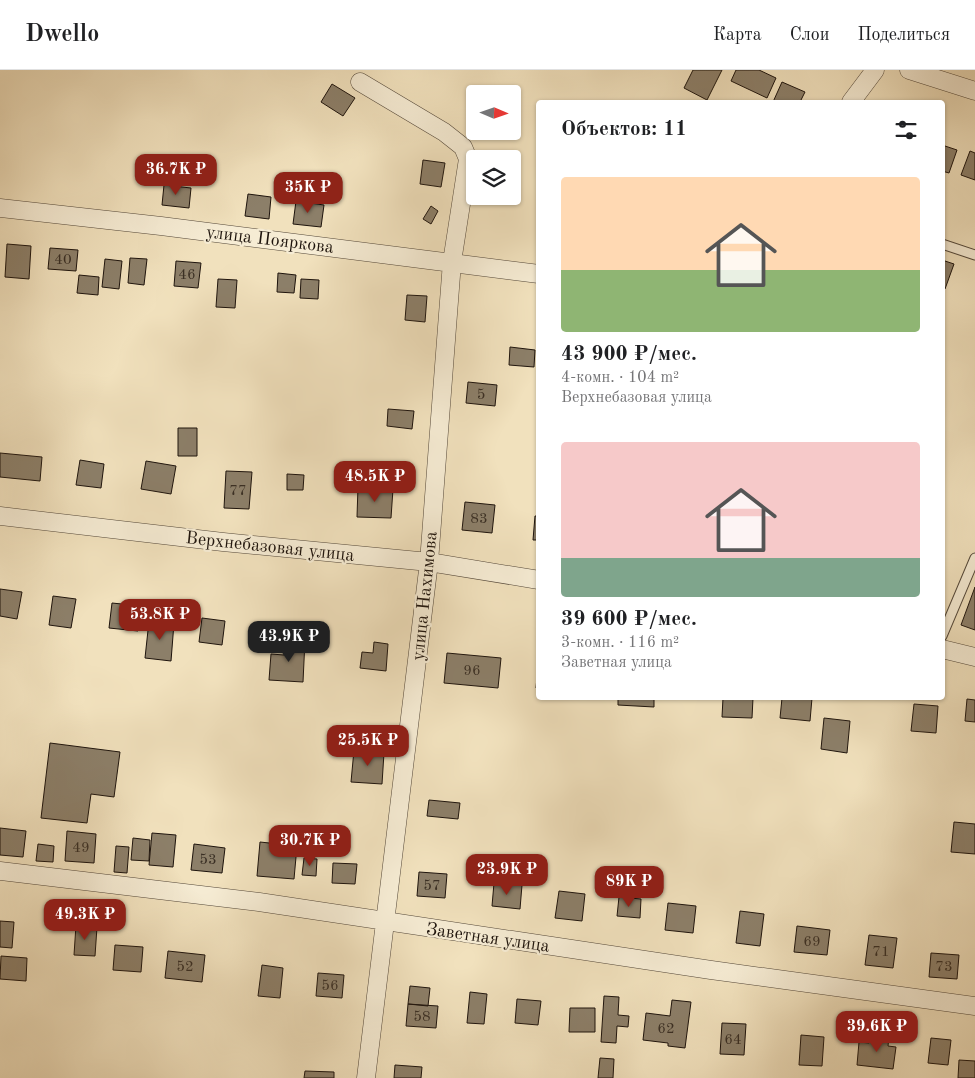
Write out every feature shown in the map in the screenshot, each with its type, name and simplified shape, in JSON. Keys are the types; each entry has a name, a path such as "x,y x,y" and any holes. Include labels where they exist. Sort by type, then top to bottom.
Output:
{"street":[{"path":"852,100 875,70"},
{"path":"917,71 975,91"},
{"name":"улица Нахимова","path":"360,82 444,132 463,147 468,159 452,262 429,562 366,1078"},
{"name":"улица Пояркова","path":"0,208 536,274"},
{"name":"Верхнебазовая улица","path":"0,516 223,542 429,562 536,580"},
{"path":"945,650 975,657"},
{"name":"Заветная улица","path":"0,871 259,902 386,922 975,1006"}],"lane":[{"path":"945,245 975,255"},
{"path":"945,629 975,558"}],"building":[{"path":"693,70 722,70 707,100 684,88"},
{"path":"736,70 759,70 776,78 767,98 731,81"},
{"path":"782,82 805,92 801,100 774,100"},
{"path":"332,84 355,98 343,116 321,102"},
{"path":"945,146 957,150 949,173 945,172"},
{"path":"970,151 975,153 975,180 961,175"},
{"path":"423,160 445,163 441,187 420,184"},
{"path":"164,185 191,188 189,208 162,205"},
{"path":"248,194 271,197 269,219 245,216"},
{"path":"296,201 324,205 321,227 293,224"},
{"path":"431,206 438,211 431,224 423,219"},
{"path":"7,244 31,246 29,279 5,277"},
{"path":"50,248 78,250 76,271 48,269"},
{"path":"130,258 147,259 144,285 128,283"},
{"path":"105,259 122,261 119,289 102,287"},
{"path":"176,261 201,263 198,288 174,286"},
{"path":"945,261 954,264 945,289"},
{"path":"278,273 296,275 294,293 277,292"},
{"path":"79,275 99,277 98,295 77,293"},
{"path":"218,279 237,280 235,308 216,307"},
{"path":"301,279 319,280 318,299 300,298"},
{"path":"407,295 427,296 425,322 405,320"},
{"path":"510,347 535,350 534,367 509,365"},
{"path":"468,382 497,385 495,406 466,403"},
{"path":"388,409 414,411 412,429 387,426"},
{"path":"178,428 197,428 197,456 178,456"},
{"path":"0,453 42,457 40,481 0,477"},
{"path":"80,460 104,464 101,488 76,485"},
{"path":"146,461 176,466 171,494 141,489"},
{"path":"226,471 252,472 249,509 224,508"},
{"path":"287,474 304,475 303,490 287,490"},
{"path":"358,487 393,489 391,518 357,517"},
{"path":"465,502 495,505 492,533 462,530"},
{"path":"535,516 536,516 536,540 533,540"},
{"path":"975,587 975,630 961,625"},
{"path":"0,589 22,592 17,619 0,616"},
{"path":"53,596 76,599 71,628 49,625"},
{"path":"112,603 141,606 138,631 109,628"},
{"path":"202,618 225,621 222,645 199,642"},
{"path":"149,621 174,623 171,661 145,658"},
{"path":"285,639 305,640 303,682 269,680 271,654 284,655"},
{"path":"374,642 388,644 386,671 360,668 362,652 373,653"},
{"path":"447,653 501,658 498,688 444,683"},
{"path":"967,699 975,700 975,722 965,721"},
{"path":"618,700 654,700 654,707 618,705"},
{"path":"723,700 753,700 752,718 722,717"},
{"path":"782,700 812,700 810,721 780,718"},
{"path":"914,704 938,706 936,733 911,731"},
{"path":"824,718 850,721 847,753 821,749"},
{"path":"50,743 120,752 114,797 91,794 87,823 41,818"},
{"path":"354,750 384,753 382,784 351,782"},
{"path":"429,800 460,803 458,819 427,816"},
{"path":"954,822 975,824 975,854 951,852"},
{"path":"0,828 26,831 23,857 0,855"},
{"path":"67,831 96,834 94,863 65,861"},
{"path":"152,833 176,835 173,867 149,865"},
{"path":"133,838 150,840 149,861 131,860"},
{"path":"260,842 297,846 294,879 257,876"},
{"path":"38,844 54,846 53,862 36,861"},
{"path":"194,844 225,848 222,873 191,870"},
{"path":"116,846 129,847 127,873 114,872"},
{"path":"304,858 317,859 316,876 302,875"},
{"path":"333,863 357,864 355,884 332,883"},
{"path":"419,872 447,874 445,898 417,896"},
{"path":"494,883 522,885 520,909 492,906"},
{"path":"559,891 585,894 582,921 555,918"},
{"path":"619,897 641,899 640,918 617,916"},
{"path":"668,903 696,906 693,933 665,930"},
{"path":"740,911 764,914 760,946 736,943"},
{"path":"0,921 14,922 12,948 0,947"},
{"path":"76,925 97,927 95,956 74,955"},
{"path":"797,926 830,930 827,955 794,952"},
{"path":"869,935 897,938 893,968 865,965"},
{"path":"115,945 143,947 141,972 113,970"},
{"path":"168,951 205,955 202,982 165,978"},
{"path":"931,953 959,955 957,979 929,977"},
{"path":"1,956 27,958 26,981 0,979"},
{"path":"262,965 283,968 280,998 258,996"},
{"path":"318,973 344,975 342,998 316,996"},
{"path":"410,986 430,988 428,1006 408,1004"},
{"path":"470,992 487,994 484,1024 467,1023"},
{"path":"604,996 619,997 618,1015 629,1016 628,1027 617,1026 616,1043 601,1042"},
{"path":"517,999 541,1001 538,1025 515,1023"},
{"path":"672,1000 691,1002 685,1048 668,1046 668,1043 643,1040 646,1013 670,1016"},
{"path":"408,1004 438,1006 436,1028 406,1026"},
{"path":"570,1008 595,1008 595,1032 569,1032"},
{"path":"722,1023 746,1024 744,1055 720,1054"},
{"path":"870,1034 889,1036 888,1046 896,1047 893,1069 857,1065 859,1042 869,1043"},
{"path":"801,1035 824,1037 822,1066 799,1065"},
{"path":"931,1038 951,1040 948,1065 928,1063"},
{"path":"600,1058 614,1059 613,1078 598,1078"},
{"path":"959,1060 975,1061 975,1078 958,1078"},
{"path":"395,1065 422,1067 421,1078 394,1078"},
{"path":"305,1071 334,1072 334,1078 304,1078"}]}
